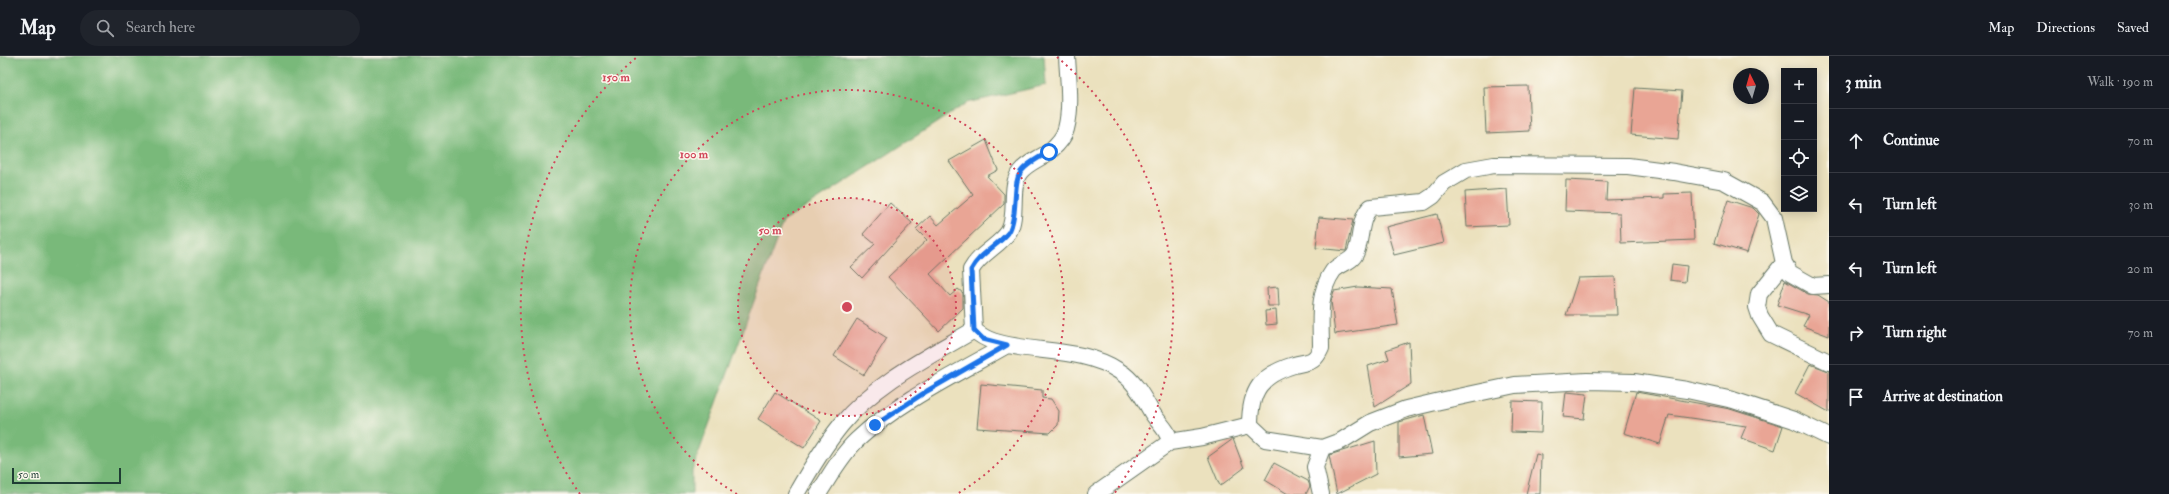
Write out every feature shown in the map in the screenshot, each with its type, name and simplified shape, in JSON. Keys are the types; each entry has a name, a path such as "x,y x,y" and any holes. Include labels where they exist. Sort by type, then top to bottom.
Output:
{"street":[{"path":"1067,56 1069,101 1066,129 1061,140 1049,152 1033,160 1019,173 1015,184 1013,222 1008,233 984,253 971,270 974,330 983,339 1007,345 1096,359 1120,371 1140,392 1157,423 1169,434 1170,442"},
{"path":"1829,285 1813,286 1795,278 1784,264 1779,234 1774,218 1766,207 1757,199 1724,181 1628,166 1494,165 1466,170 1444,183 1433,196 1424,202 1371,207 1364,212 1356,253 1346,264 1334,269 1323,288 1320,348 1317,357 1310,362 1291,366 1267,376 1250,405 1250,425 1265,439 1322,448 1341,441 1370,423 1406,409 1515,385 1574,381 1634,382 1716,396 1754,405 1794,420 1829,437"},
{"path":"1784,264 1759,294 1757,307 1760,316 1771,334 1829,362"},
{"path":"796,494 841,425 858,408 902,374 974,330"},
{"path":"818,494 845,454 875,425 927,391 1007,345"},
{"path":"1096,494 1170,442 1202,437 1250,425"},
{"path":"1321,494 1315,467 1322,448"}],"green space":[{"path":"0,56 1044,56 1046,85 967,103 783,222 692,471 692,494 0,494"}],"building":[{"path":"1528,86 1530,131 1486,133 1484,87"},
{"path":"1635,88 1682,91 1678,139 1631,135"},
{"path":"986,140 998,170 987,176 1004,194 1004,204 930,274 950,296 958,289 963,293 963,308 939,331 888,277 927,240 916,229 930,216 938,225 973,195 949,161"},
{"path":"1566,180 1607,182 1606,200 1664,198 1664,194 1692,193 1694,240 1621,243 1620,213 1565,211"},
{"path":"1507,189 1509,225 1467,227 1465,192"},
{"path":"1728,200 1753,208 1759,214 1747,253 1714,243"},
{"path":"890,203 912,223 862,278 851,267 875,244 863,234"},
{"path":"1437,214 1444,243 1394,255 1386,227"},
{"path":"1319,217 1353,220 1346,251 1316,248"},
{"path":"1672,264 1687,266 1685,282 1670,280"},
{"path":"1615,277 1617,315 1566,315 1578,278"},
{"path":"1785,281 1808,294 1818,295 1829,302 1829,336 1803,326 1809,315 1777,305"},
{"path":"1278,287 1279,306 1268,306 1267,288"},
{"path":"1358,287 1392,289 1398,325 1335,334 1331,301 1334,291"},
{"path":"1276,310 1277,324 1266,325 1265,311"},
{"path":"857,319 887,338 864,375 834,356"},
{"path":"1409,342 1411,384 1375,407 1368,366 1389,359 1386,350"},
{"path":"1810,364 1829,371 1829,412 1795,393"},
{"path":"981,384 1042,390 1042,398 1051,399 1059,411 1058,425 1050,433 977,428"},
{"path":"775,392 821,421 804,448 758,419"},
{"path":"1566,392 1587,394 1584,419 1563,417"},
{"path":"1636,392 1730,409 1783,426 1775,450 1741,438 1746,426 1669,415 1660,444 1624,433"},
{"path":"1512,401 1542,402 1541,433 1511,432"},
{"path":"1424,415 1432,454 1399,457 1399,422"},
{"path":"1233,439 1244,468 1220,486 1208,457"},
{"path":"1375,441 1376,474 1337,494 1329,455"},
{"path":"1536,454 1541,455 1540,494 1526,494"},
{"path":"1274,463 1308,481 1310,486 1306,494 1288,494 1265,480"}],"route":[{"path":"875,425 927,391 1007,345 983,339 974,330 970,281 971,270 974,263 984,253 1008,233 1013,222 1015,184 1019,173 1033,160 1049,152"}]}
